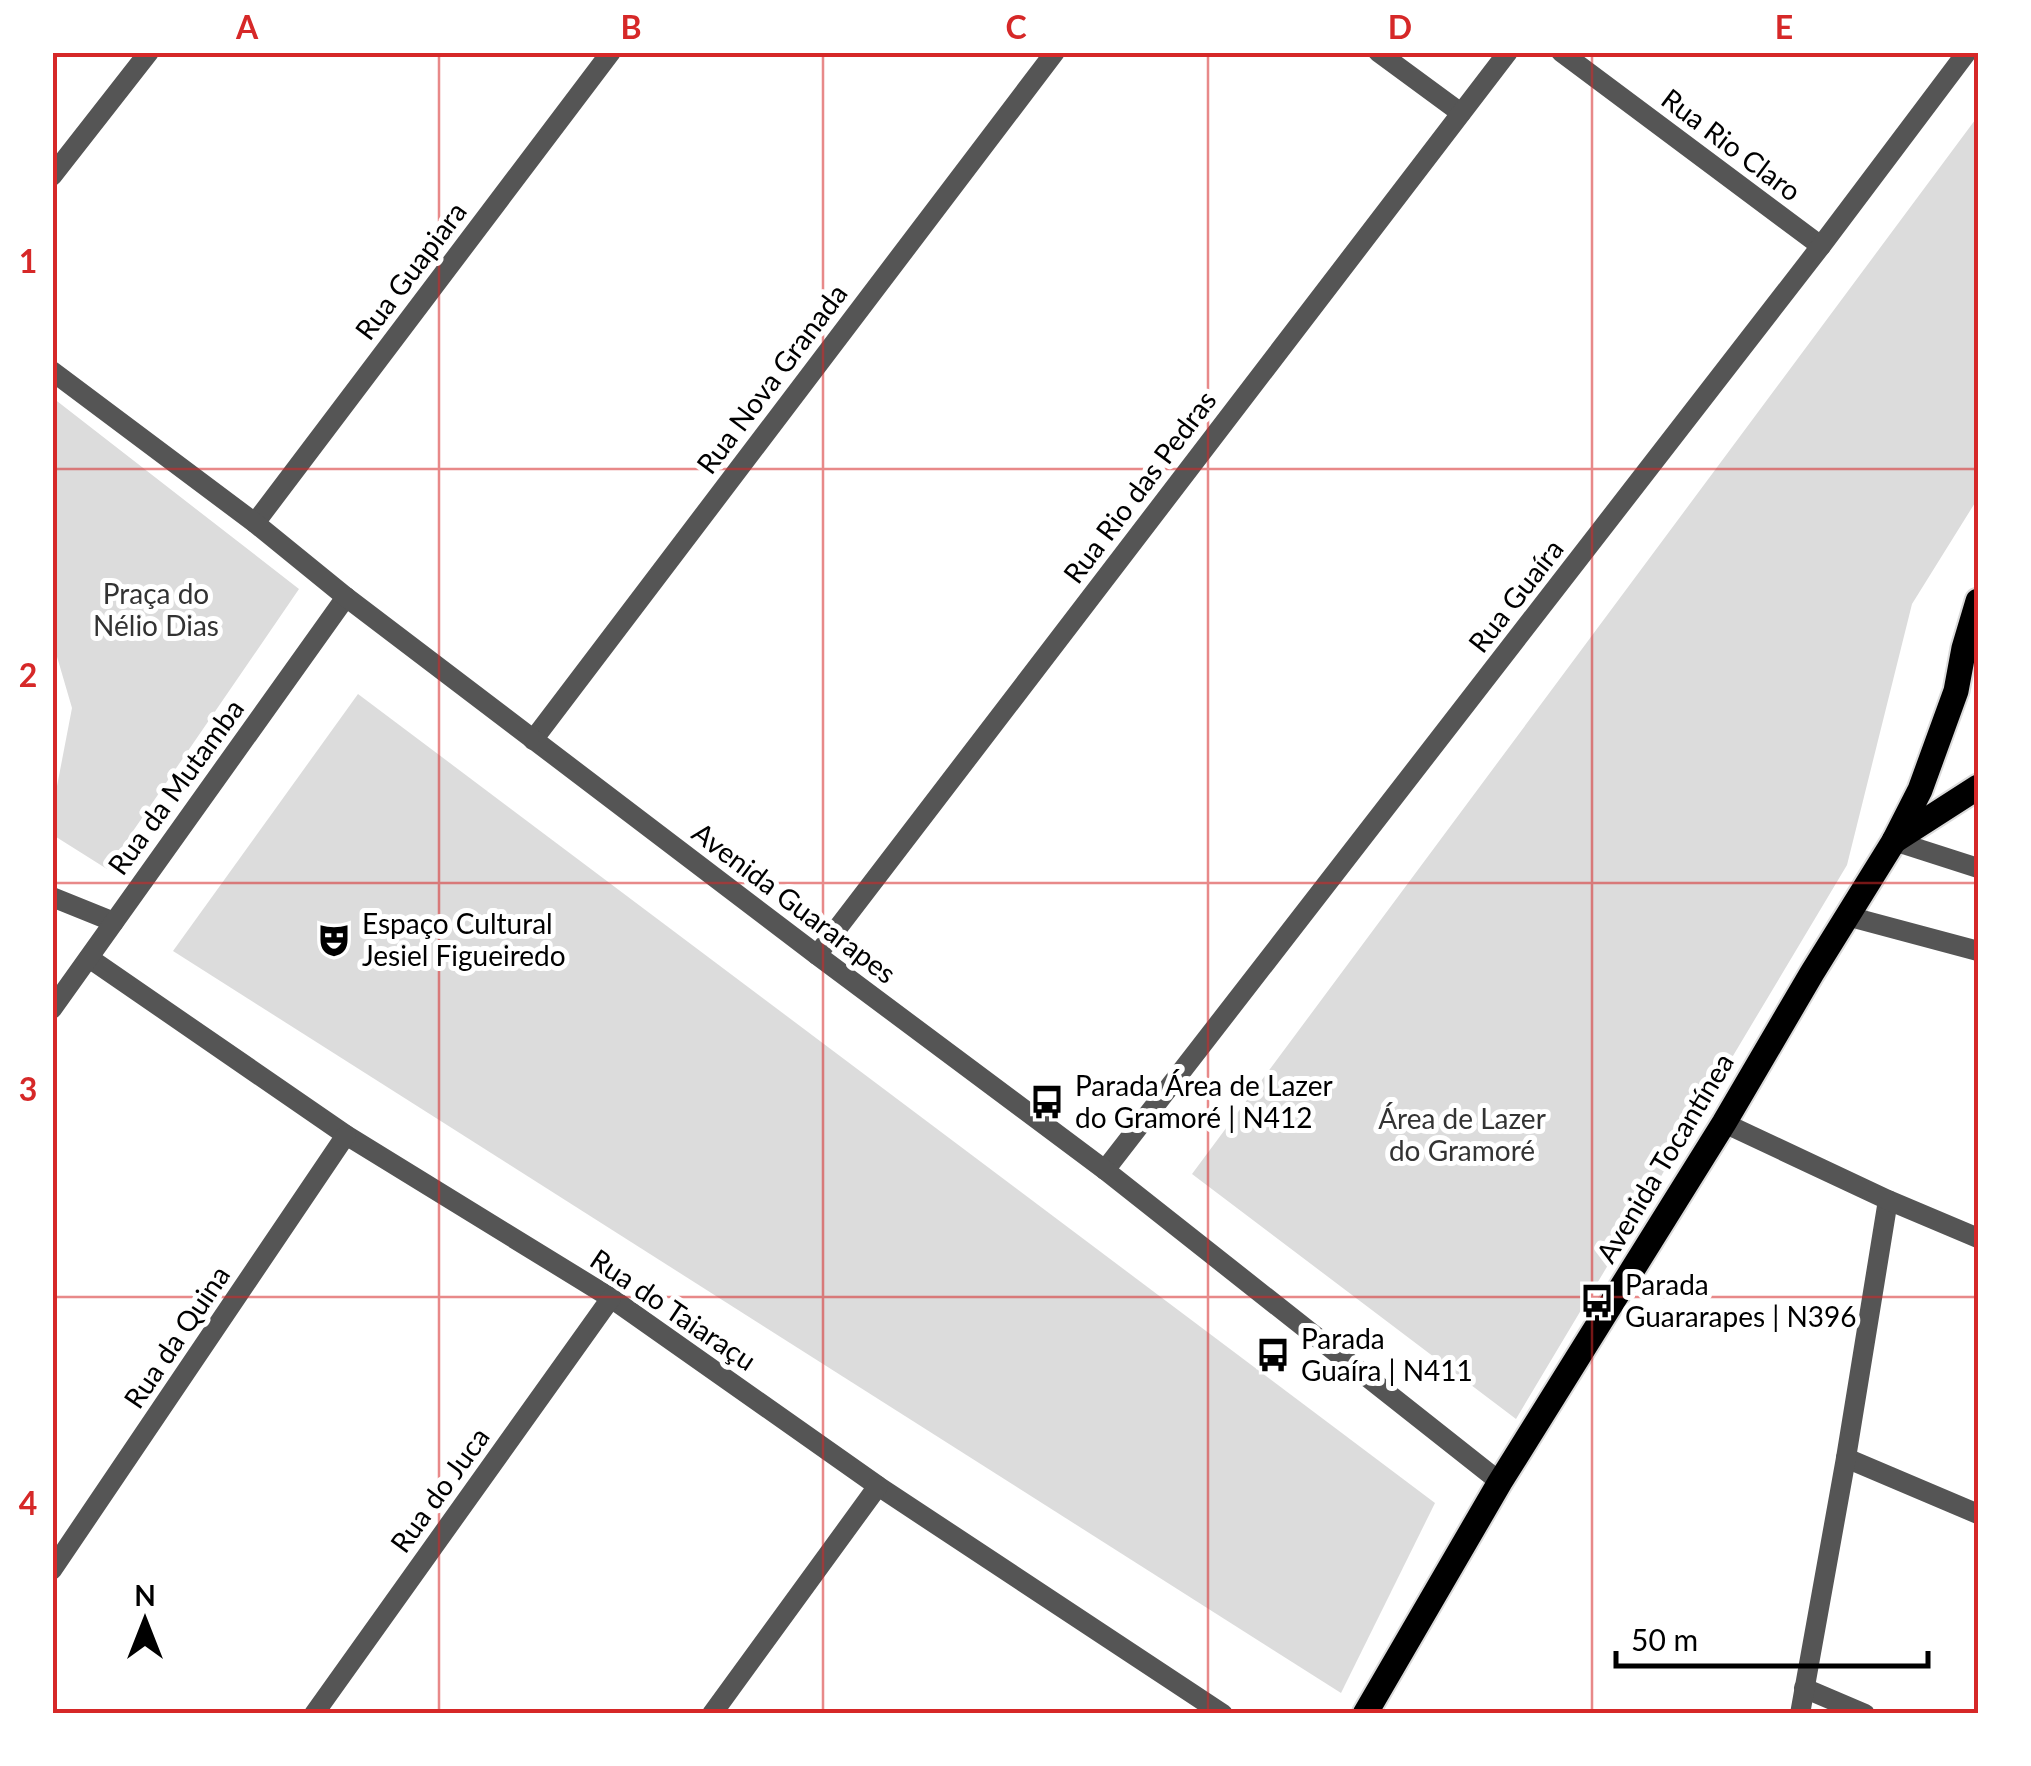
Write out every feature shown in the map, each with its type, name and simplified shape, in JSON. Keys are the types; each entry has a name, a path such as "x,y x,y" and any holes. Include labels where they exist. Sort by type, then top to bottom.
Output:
{"main road":[{"name":"Avenida Tocantínea","path":"1365,1714 1500,1482 1894,841 1920,790 1956,691 1978,601"},
{"name":"Avenida Tocantínea","path":"1894,841 1978,787"}],"street":[{"path":"52,176 150,52"},
{"name":"Rua Guapiara","path":"255,523 611,52"},
{"name":"Rua Nova Granada","path":"533,740 1055,52"},
{"path":"1378,52 1461,113"},
{"name":"Rua Rio das Pedras","path":"816,956 1508,52"},
{"name":"Rua Rio Claro","path":"1560,52 1821,246"},
{"name":"Rua Guaíra","path":"1106,1170 1967,52"},
{"name":"Avenida Guararapes","path":"52,370 816,956 1106,1170 1500,1482"},
{"name":"Rua da Mutamba","path":"52,1009 346,597"},
{"path":"1894,841 1978,868"},
{"path":"52,898 114,922"},
{"path":"1847,916 1978,952"},
{"name":"Rua do Taiaraçu","path":"88,958 346,1135 611,1298 878,1486 1223,1714"},
{"path":"1724,1122 1978,1238"},
{"name":"Rua da Quina","path":"52,1570 346,1135"},
{"path":"1800,1714 1888,1200"},
{"name":"Rua do Juca","path":"314,1714 611,1298"},
{"path":"1846,1458 1978,1514"},
{"path":"742,1714 718,1706 878,1486"},
{"path":"1804,1688 1864,1714"}],"green space":[{"name":"Área de Lazer do Gramoré","path":"1978,116 1978,498 1912,604 1847,865 1516,1419 1192,1174"},
{"name":"Praça do Nélio Dias","path":"53,398 299,589 107,869 53,835 53,807 72,708 53,643"},
{"path":"358,694 1435,1503 1341,1693 173,951"}],"place":[{"name":"Espaço Cultural Jesiel Figueiredo","path":"334,940"},
{"name":"Parada Área de Lazer do Gramoré | N412","path":"1047,1102"},
{"name":"Parada Guararapes | N396","path":"1597,1301"},
{"name":"Parada Guaíra | N411","path":"1273,1355"}]}
